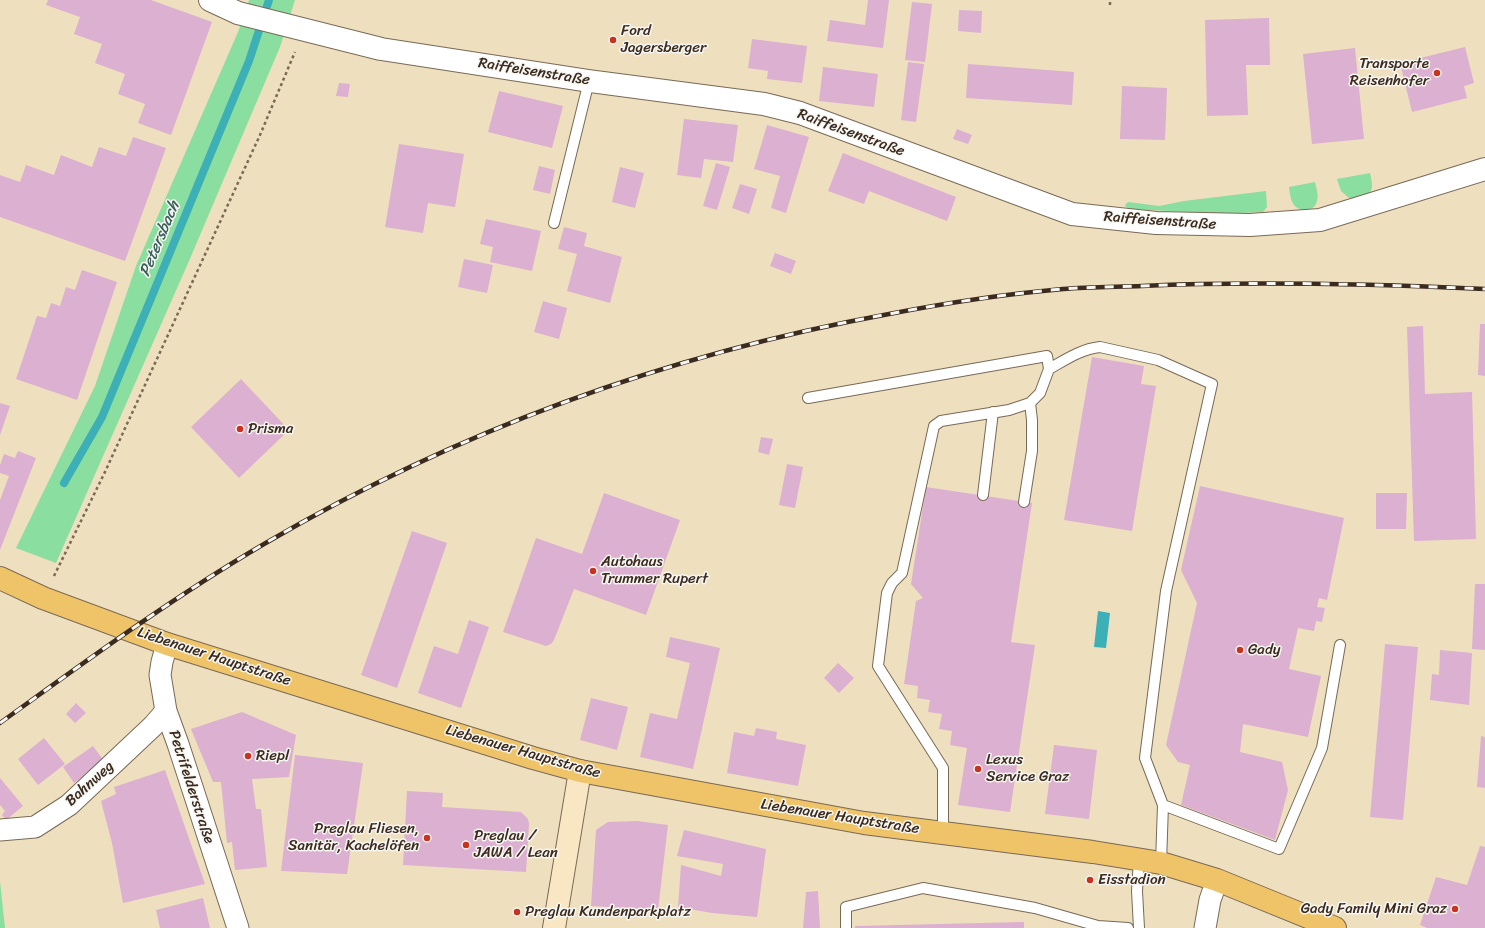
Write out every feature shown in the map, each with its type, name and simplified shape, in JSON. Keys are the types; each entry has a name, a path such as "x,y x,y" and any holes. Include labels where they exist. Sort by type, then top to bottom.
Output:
{"main road":[{"name":"Liebenauer Hauptstraße","path":"0,578 43,598 167,644 580,771 864,823 1093,852 1161,863 1216,880 1335,928"},
{"path":"554,928 580,771"}],"street":[{"name":"Raiffeisenstraße","path":"210,0 238,13 381,49 589,81 764,104 800,113 1072,214 1156,223 1250,225 1320,220 1485,169"},
{"name":"Petrifelderstraße","path":"167,644 160,675 166,711 238,928"},
{"name":"Bahnweg","path":"0,830 35,827 69,804 153,726 166,711"},
{"path":"1205,928 1210,900 1216,880"}],"lane":[{"path":"554,223 589,81"},
{"path":"1048,369 1082,351 1100,346 1158,360 1212,384 1166,591 1145,758 1163,805 1161,863"},
{"path":"808,398 1047,356 1048,369 1040,393 1030,404 1009,410 941,421 934,426 902,572 892,583 887,592 878,666 943,768 943,833"},
{"path":"1024,502 1032,451 1032,420 1030,404"},
{"path":"983,496 993,412"},
{"path":"1163,805 1279,849 1322,748 1340,645"},
{"path":"1139,928 1137,891 1140,860"},
{"path":"846,928 846,907 922,888 1035,908 1098,926 1128,928"}],"path":[{"path":"1110,0 1110,5"},
{"path":"43,598 104,474 260,135 298,29"}],"green space":[{"path":"249,0 295,0 280,47 189,261 56,563 16,548 95,386 136,266 238,32"},
{"path":"1370,173 1372,186 1370,193 1367,195 1360,198 1349,198 1341,191 1337,179"},
{"path":"1315,182 1318,196 1314,207 1307,210 1297,208 1290,196 1289,187"},
{"path":"1266,191 1267,207 1263,212 1180,212 1130,209 1125,205 1128,202 1159,206 1184,201"},
{"path":"0,881 5,928 0,928"}],"water":[{"path":"1098,611 1110,613 1106,648 1094,647"}],"building":[{"path":"48,0 151,0 212,22 171,135 138,123 145,104 118,94 125,74 95,63 102,44 74,34 80,17 46,5"},
{"path":"868,0 889,0 883,48 827,41 830,20 865,25"},
{"path":"912,2 932,4 925,62 905,60"},
{"path":"959,10 982,11 981,33 958,31"},
{"path":"1269,18 1270,65 1246,65 1248,115 1207,116 1205,20"},
{"path":"752,39 807,46 802,83 767,79 768,71 748,68"},
{"name":"Transporte Reisenhofer","path":"1465,47 1474,83 1464,86 1467,98 1412,112 1400,63"},
{"path":"1355,48 1364,139 1312,144 1303,54"},
{"path":"908,62 924,64 916,122 901,120"},
{"path":"968,64 1074,72 1072,105 966,98"},
{"path":"823,67 878,74 874,107 819,101"},
{"path":"339,83 350,84 348,97 336,96"},
{"path":"1122,86 1167,88 1165,140 1120,139"},
{"path":"499,91 563,106 552,148 488,132"},
{"path":"684,119 738,125 733,162 704,159 701,178 677,175"},
{"path":"767,125 809,137 786,213 771,208 780,176 754,169"},
{"path":"957,129 972,135 968,144 953,139"},
{"path":"133,137 166,148 125,261 0,217 0,175 20,182 26,165 54,175 61,155 92,167 99,147 126,156"},
{"path":"399,144 464,154 455,207 428,203 423,233 385,227"},
{"path":"843,153 956,197 947,221 869,191 864,204 828,191"},
{"path":"716,163 730,167 717,210 703,206"},
{"path":"539,166 555,170 550,194 533,190"},
{"path":"620,167 644,173 635,208 612,202"},
{"path":"740,184 757,189 749,214 732,208"},
{"path":"486,219 541,231 532,271 490,262 493,247 480,244"},
{"path":"564,227 587,233 584,246 622,257 610,303 567,291 577,254 558,249"},
{"path":"775,253 796,261 791,274 770,266"},
{"path":"464,259 493,265 487,293 458,287"},
{"path":"82,270 117,282 77,400 16,379 37,316 46,318 51,303 60,306 66,287 75,290"},
{"path":"543,301 567,308 559,339 534,332"},
{"path":"1480,324 1485,324 1485,376 1478,375"},
{"path":"1423,326 1425,394 1472,392 1476,539 1414,541 1407,327"},
{"path":"1092,357 1144,366 1141,384 1156,386 1132,531 1064,520"},
{"name":"Prisma","path":"241,379 289,430 239,478 191,427"},
{"path":"0,403 10,406 0,435"},
{"path":"761,437 773,439 769,455 758,452"},
{"path":"18,451 36,458 0,550 0,500 9,476 0,473 0,465 4,454 15,458"},
{"path":"787,464 803,467 795,508 779,505"},
{"name":"Gady","path":"1200,486 1344,518 1327,600 1319,598 1317,607 1325,608 1322,622 1316,621 1314,631 1298,628 1289,669 1321,676 1308,737 1243,724 1240,752 1282,762 1288,790 1275,840 1181,805 1190,765 1178,762 1166,745 1197,603 1181,570"},
{"path":"926,487 1032,503 1011,642 1035,645 1010,812 958,805 967,748 950,745 952,731 939,729 942,714 928,712 930,700 917,698 918,686 904,684 916,601 923,598 911,584"},
{"name":"Autohaus Trummer Rupert","path":"604,493 680,520 646,615 574,589 554,640 551,644 546,646 503,632 536,538 582,554"},
{"path":"1376,493 1407,493 1406,529 1376,529"},
{"path":"412,531 447,543 397,688 361,675"},
{"path":"1475,584 1485,584 1485,650 1472,649"},
{"path":"469,620 489,627 461,708 418,693 434,646 458,654"},
{"path":"670,637 720,648 693,769 640,757 650,713 677,719 690,663 666,657"},
{"path":"1385,644 1418,647 1403,820 1370,817"},
{"path":"1440,650 1472,653 1469,705 1430,700 1432,674 1439,675"},
{"path":"838,663 854,678 839,693 824,678"},
{"path":"591,698 628,707 617,750 580,740"},
{"path":"76,703 86,713 75,723 66,714"},
{"name":"Riepl","path":"242,712 296,735 289,777 252,779 256,809 261,809 267,867 235,870 232,842 227,843 221,782 213,782 191,729"},
{"path":"756,728 777,732 776,739 806,745 798,786 727,773 734,732 754,736"},
{"path":"1481,736 1485,737 1485,788 1477,787"},
{"path":"44,738 65,764 38,785 18,759"},
{"path":"1054,745 1097,750 1089,819 1045,814"},
{"path":"93,746 104,761 74,783 63,767"},
{"path":"295,755 363,763 347,874 281,871"},
{"path":"165,770 205,884 123,903 112,843 101,801 116,794 114,787"},
{"path":"0,778 23,806 6,820 2,815 5,811 0,805"},
{"name":"Preglau / JAWA / Lean","path":"407,791 443,793 442,807 521,812 528,819 529,824 526,872 403,865"},
{"path":"637,821 668,825 658,910 591,906 596,830 608,822"},
{"path":"684,830 766,849 757,917 712,913 678,907 681,865 721,876 723,864 677,856"},
{"name":"Gady Family Mini Graz","path":"1480,846 1485,847 1485,928 1427,928 1420,925 1436,877 1467,885"},
{"path":"818,891 820,928 803,928 806,892"},
{"path":"203,898 210,928 160,928 156,910"},
{"path":"1024,922 1024,928 855,928 855,926"}],"waterway":[{"name":"Petersbach","path":"64,483 102,417 249,61 269,0"}],"railway":[{"path":"0,723 130,630 196,586 264,544 337,503 412,466 489,432 566,402 645,375 726,351 807,331 910,310 997,296 1063,289 1185,284 1271,283 1485,289"}],"place":[{"name":"Ford Jagersberger","path":"613,40"},
{"name":"Transporte Reisenhofer","path":"1437,73"},
{"name":"Prisma","path":"240,429"},
{"name":"Autohaus Trummer Rupert","path":"593,571"},
{"name":"Gady","path":"1240,650"},
{"name":"Riepl","path":"248,756"},
{"name":"Lexus Service Graz","path":"978,769"},
{"name":"Preglau Fliesen, Sanitär, Kachelöfen","path":"427,838"},
{"name":"Preglau / JAWA / Lean","path":"466,845"},
{"name":"Eisstadion","path":"1090,880"},
{"name":"Gady Family Mini Graz","path":"1455,909"},
{"name":"Preglau Kundenparkplatz","path":"517,912"}]}
